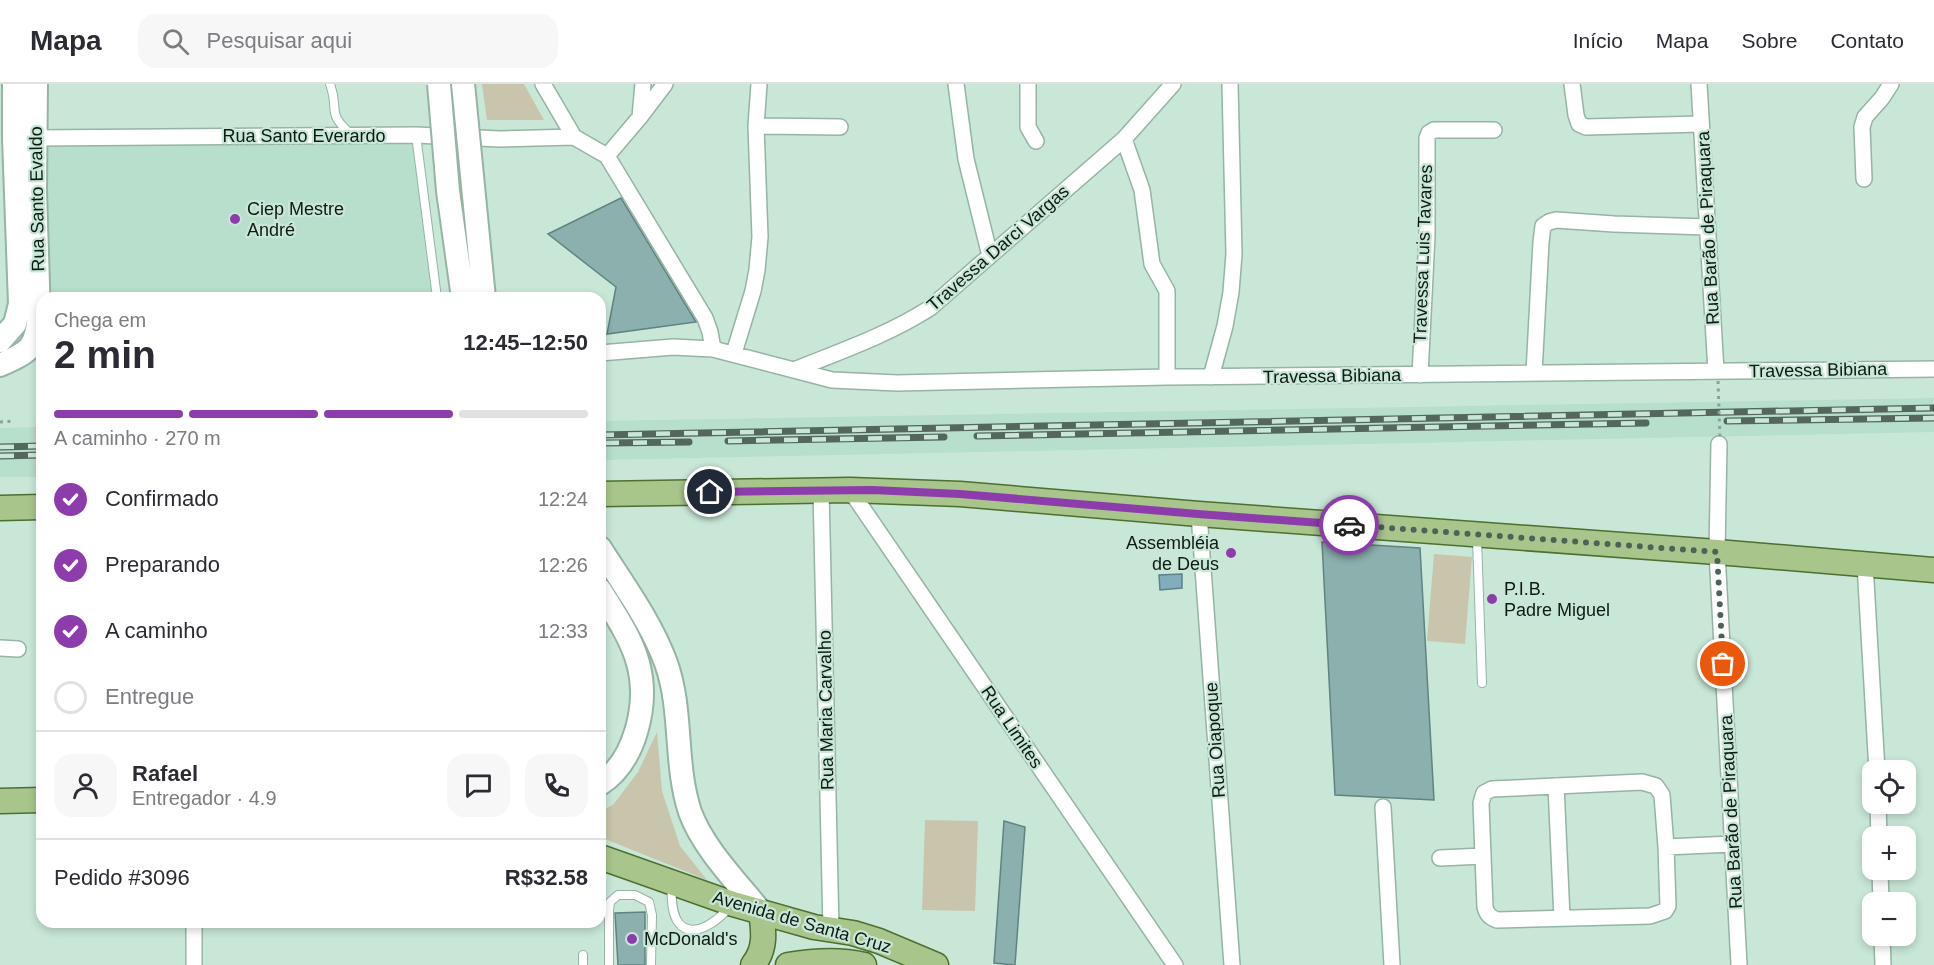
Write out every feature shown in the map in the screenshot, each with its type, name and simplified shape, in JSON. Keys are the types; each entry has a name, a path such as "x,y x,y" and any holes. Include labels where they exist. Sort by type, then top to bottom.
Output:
{"main road":[{"name":"Rua Santo Evaldo","path":"4,338 15,324 20,304 14,138 15,84"},
{"name":"Rua Santo Evaldo","path":"36,84 38,292"},
{"path":"439,84 448,191 462,292"},
{"path":"463,84 483,292"},
{"path":"0,365 36,352"},
{"path":"606,494 850,490 960,494 1934,570"},
{"path":"0,508 36,507"},
{"path":"606,558 655,639 666,663 674,694 690,812 702,838 761,912 764,936 760,956 753,965"},
{"path":"606,600 626,635 639,664 642,696 639,723 631,745 622,762 606,778"},
{"path":"0,801 36,800"},
{"name":"Avenida de Santa Cruz","path":"606,859 733,904 814,927 853,933 879,941 936,965"},
{"name":"Avenida de Santa Cruz","path":"796,964 828,961 864,965"}],"street":[{"path":"543,84 574,137 607,156 705,318 713,349"},
{"path":"640,117 643,84"},
{"path":"607,156 665,84"},
{"path":"734,353 757,270 760,237 756,126 759,84"},
{"path":"956,84 966,159 990,256"},
{"path":"1028,84 1028,127 1036,141"},
{"name":"Travessa Darci Vargas","path":"794,370 904,324 930,308 1124,139 1173,84"},
{"path":"1211,377 1232,292 1234,254 1230,84"},
{"path":"1572,84 1576,116 1579,124 1586,127 1701,124"},
{"name":"Rua Barão de Piraquara","path":"1699,84 1717,376"},
{"path":"1864,179 1861,136 1865,117 1891,84"},
{"path":"756,126 840,127"},
{"name":"Travessa Luis Tavares","path":"1420,375 1427,236 1426,144 1429,133 1434,130 1494,130"},
{"name":"Rua Santo Everardo","path":"35,138 416,135 500,140 574,137"},
{"path":"1124,139 1142,190 1152,264 1167,291 1167,377"},
{"path":"1534,374 1541,242 1544,226 1548,222 1556,220 1707,227"},
{"name":"Travessa Bibiana","path":"606,353 673,347 713,349 832,380 897,383 1167,377 1534,374 1717,376 1934,369"},
{"name":"Rua Barão de Piraquara","path":"1720,441 1717,552 1739,965"},
{"name":"Rua Maria Carvalho","path":"821,490 831,929"},
{"name":"Rua Limites","path":"850,490 1175,965"},
{"name":"Rua Oiapoque","path":"1198,514 1232,965"},
{"path":"1865,564 1876,760"},
{"path":"0,648 18,648"},
{"path":"1642,782 1656,786 1662,795 1666,847 1669,899 1665,911 1650,916 1497,920 1487,913 1481,803 1484,793 1492,789 1556,786 1642,782"},
{"path":"1556,786 1562,918"},
{"path":"1383,807 1392,965"},
{"path":"1666,847 1732,844"},
{"path":"1440,858 1483,856"},
{"path":"194,928 194,965"},
{"path":"1882,946 1883,965"}],"lane":[{"path":"330,84 334,115 339,123 354,136"},
{"path":"416,135 436,292"},
{"path":"1477,534 1482,683"},
{"path":"671,881 674,911 677,921 684,927 703,928 713,923 733,904"},
{"path":"609,965 610,902 618,895 635,895 649,902 652,915 651,965"},
{"path":"583,954 583,965"}],"path":[{"path":"1717,376 1720,441"},
{"path":"0,422 13,422"}],"shaded area":[{"path":"482,84 524,84 544,120 487,120"},
{"name":"Ciep Mestre André","path":"416,135 433,292 49,292 39,140"},
{"path":"1934,398 1934,432 606,460 606,421"},
{"path":"36,427 36,477 0,477 0,428"},
{"path":"1434,554 1472,557 1465,644 1427,641"},
{"path":"657,732 662,791 680,846 707,880 606,839 606,808 613,805 638,772"},
{"path":"925,820 978,821 975,911 922,910"}],"water":[{"path":"1182,574 1182,588 1160,590 1159,575"}],"building":[{"path":"621,198 696,322 607,334 616,287 548,234"},
{"path":"1322,542 1420,548 1434,800 1335,795"},
{"path":"1004,821 1025,827 1015,965 994,963"},
{"name":"McDonald's","path":"645,912 645,965 618,965 615,913"}],"railway":[{"path":"606,435 1934,408"},
{"path":"1727,421 1934,418"},
{"path":"977,436 1646,423"},
{"path":"728,441 944,437"},
{"path":"606,443 689,442"},
{"path":"0,447 36,446"},
{"path":"0,456 36,455"}],"way so far":[{"path":"1349,525 1717,552 1723,664"}],"place":[{"name":"Ciep Mestre André","path":"235,219"},
{"name":"Assembléia de Deus","path":"1231,553"},
{"name":"P.I.B. Padre Miguel","path":"1492,599"},
{"name":"McDonald's","path":"632,939"}],"route":[{"path":"710,492 895,490 1349,525"}]}
